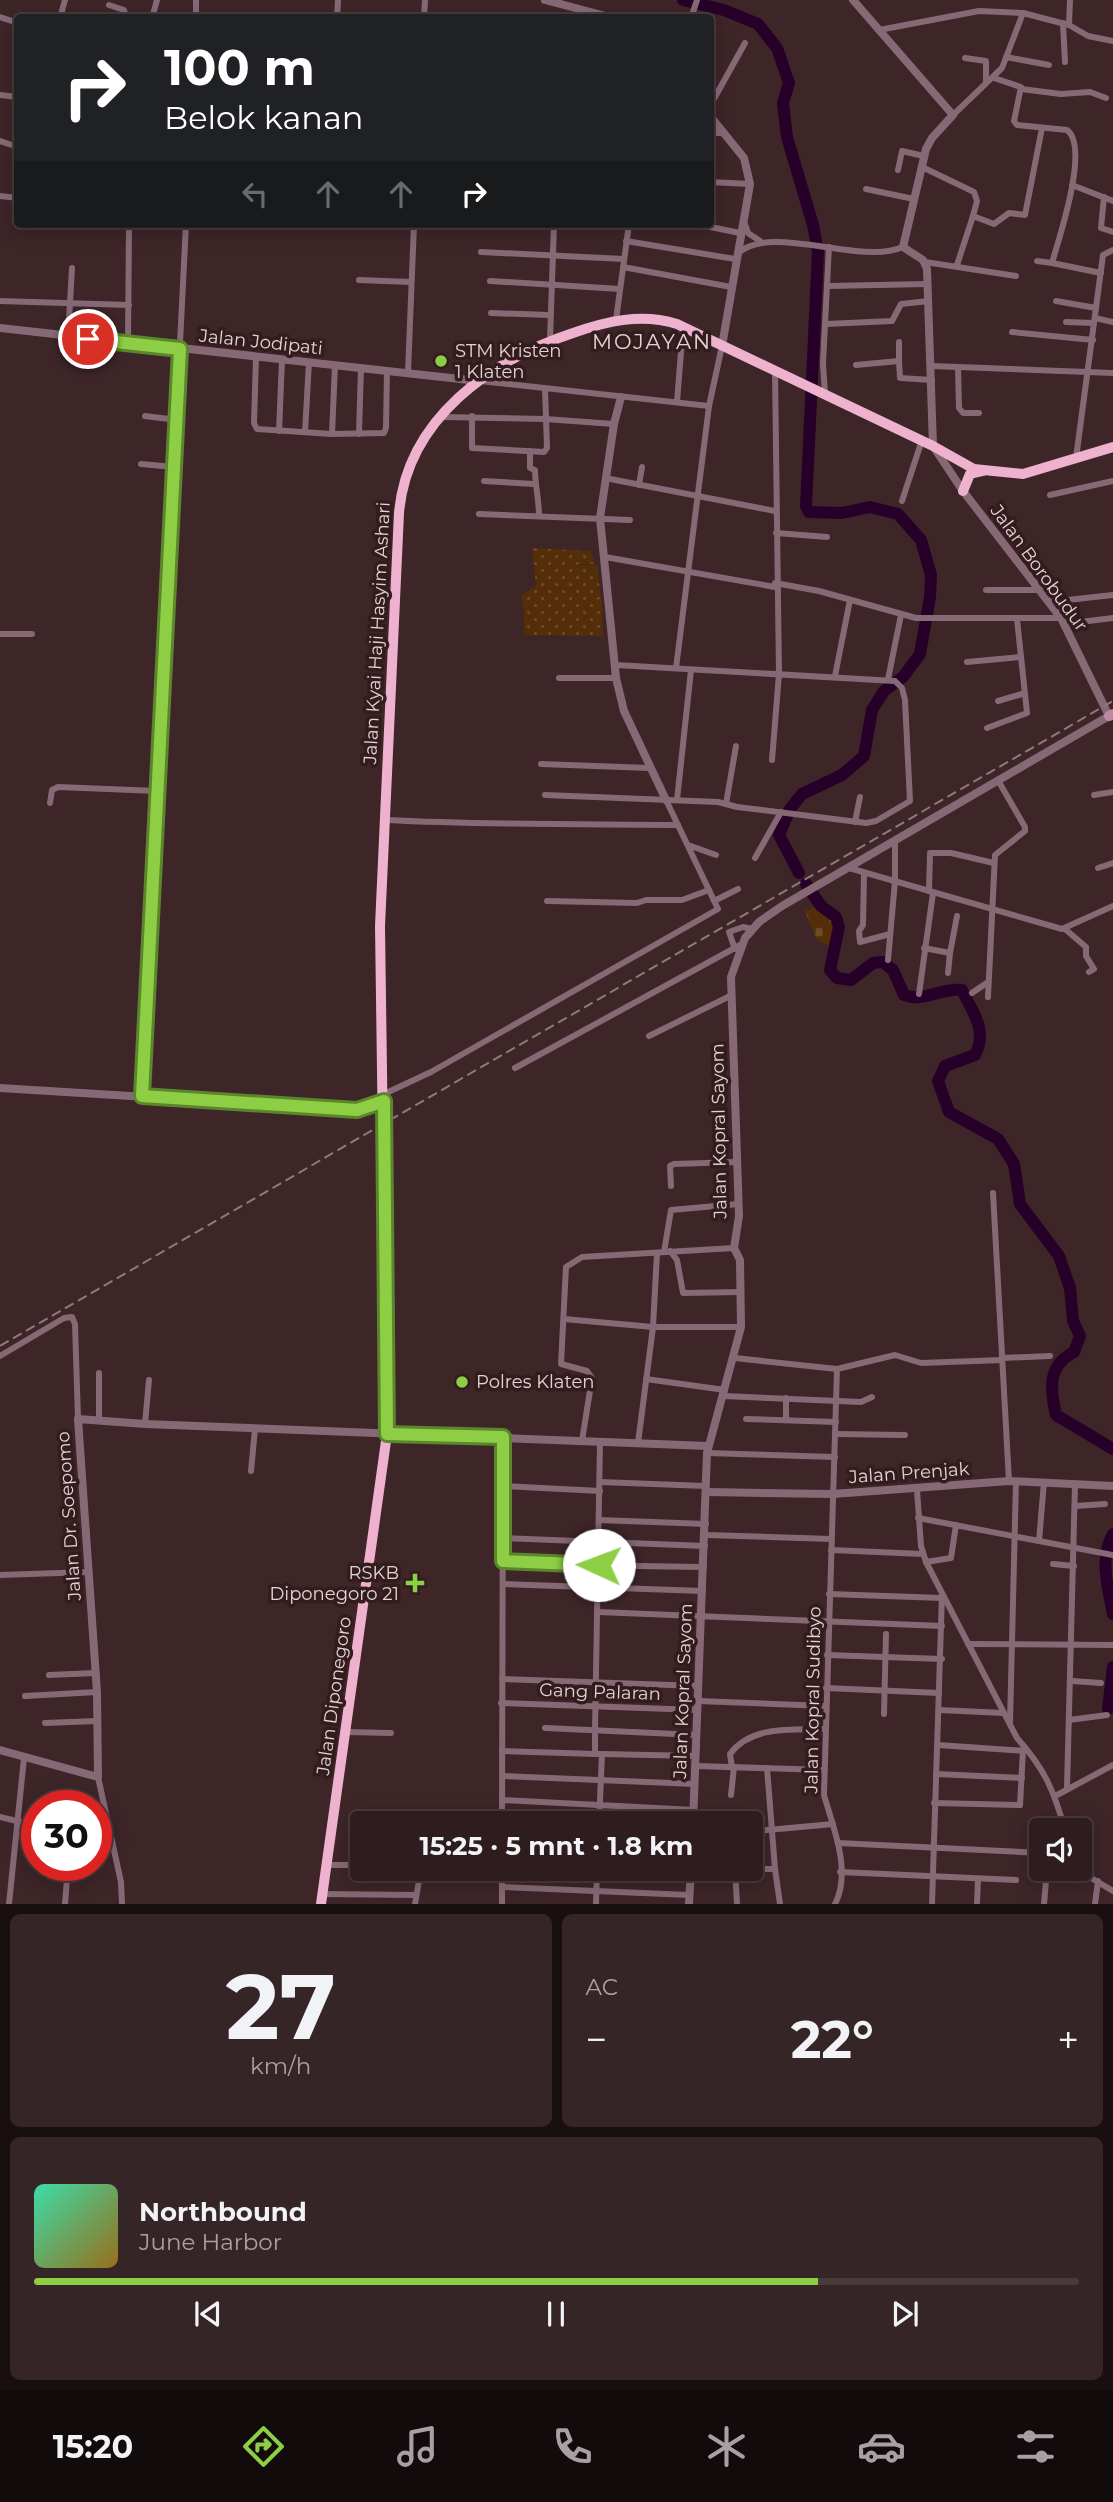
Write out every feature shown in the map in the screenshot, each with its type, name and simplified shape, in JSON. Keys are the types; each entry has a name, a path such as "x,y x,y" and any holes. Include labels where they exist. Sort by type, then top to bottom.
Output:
{"highway":[{"name":"Jalan Kyai Haji Hasyim Ashari","path":"384,1117 380,926 400,502 412,458 440,417 478,381 507,359 550,340 616,320 662,320 683,327 922,440 974,468 989,472 1028,473 1076,458"},
{"path":"1076,458 1113,447"},
{"path":"963,491 970,474 989,472"},
{"name":"Jalan Diponegoro","path":"322,1899 387,1434 384,1117"}],"street":[{"path":"545,0 598,14"},
{"path":"853,0 953,115"},
{"path":"1065,62 1070,0"},
{"path":"109,5 124,10 125,14"},
{"path":"878,30 988,10 1023,13 1066,24 1088,36 1113,41"},
{"path":"903,247 922,167 932,138 986,82 994,78 1006,57 1023,13"},
{"path":"714,99 745,43"},
{"path":"1006,57 1049,65"},
{"path":"965,58 986,61 986,82"},
{"path":"994,78 1020,85 1015,123 1067,130 1076,143 1072,185 1052,263"},
{"path":"1021,89 1061,94 1090,92 1106,98"},
{"path":"676,668 709,406 750,184 744,158 714,120"},
{"path":"973,216 996,222 1011,213 1026,215 1042,128"},
{"path":"714,133 726,134"},
{"path":"898,170 902,151 925,156"},
{"path":"922,167 974,192 977,201 957,265"},
{"path":"714,182 750,184"},
{"path":"1072,185 1113,201"},
{"path":"866,188 914,200"},
{"path":"1104,197 1101,228 1113,232"},
{"path":"744,213 748,233 761,242"},
{"path":"128,228 128,344"},
{"path":"142,1096 186,228"},
{"path":"408,372 414,228"},
{"path":"550,340 554,228"},
{"path":"616,320 628,228"},
{"path":"714,228 740,233"},
{"path":"626,241 735,257"},
{"path":"735,257 746,247 761,242 889,252 903,247"},
{"path":"820,392 828,286 826,247"},
{"path":"903,247 925,261 1009,275"},
{"path":"1076,458 1103,255 1113,250"},
{"path":"481,252 552,253 624,259"},
{"path":"925,261 932,366 933,446"},
{"path":"1037,261 1101,273"},
{"path":"623,267 731,287"},
{"path":"68,337 72,268"},
{"path":"359,280 411,282"},
{"path":"490,281 620,289"},
{"path":"828,286 927,284"},
{"path":"0,301 129,305"},
{"path":"826,324 892,321 901,304 929,301"},
{"path":"1056,301 1096,308"},
{"path":"491,313 549,315"},
{"path":"1066,322 1113,322"},
{"path":"677,402 683,327"},
{"name":"Jalan Jodipati","path":"0,328 478,381"},
{"path":"1012,332 1093,340"},
{"path":"899,342 900,378 932,380"},
{"path":"256,357 254,425 257,429 332,434 386,431 387,370"},
{"path":"279,431 282,360"},
{"path":"856,365 898,361"},
{"path":"306,432 309,362"},
{"path":"332,434 335,365"},
{"path":"932,366 1113,373"},
{"path":"359,434 361,367"},
{"path":"958,367 959,408 963,412 979,413"},
{"path":"772,760 779,674 775,585 775,371"},
{"path":"478,381 709,406"},
{"path":"472,416 472,448 530,451 547,449 545,389"},
{"path":"0,1088 357,1110 431,1072 718,909 649,768 624,711 616,678 600,518 614,424 621,397"},
{"path":"145,416 177,419"},
{"path":"440,417 472,416 614,424"},
{"path":"902,501 922,440"},
{"name":"Jalan Borobudur","path":"933,446 963,491 1063,621 1112,718"},
{"path":"530,451 530,468 536,471 534,485 539,496 539,516"},
{"path":"141,464 174,467"},
{"path":"639,485 642,467"},
{"path":"605,478 775,511"},
{"path":"484,481 534,485"},
{"path":"1050,495 1113,481"},
{"path":"479,513 630,520"},
{"path":"776,533 827,537"},
{"path":"606,557 775,585 850,600 916,618 1063,621 1113,618"},
{"path":"986,590 1040,590"},
{"path":"1049,602 1113,595"},
{"path":"835,677 850,600"},
{"path":"545,796 677,800 855,822 876,821 910,801 905,700 894,681 901,615"},
{"path":"987,728 1025,715 1017,618"},
{"path":"0,634 32,634"},
{"path":"967,662 1021,657"},
{"path":"616,665 894,681"},
{"path":"677,800 691,670"},
{"path":"559,678 616,678"},
{"path":"998,701 1023,694"},
{"name":"Jalan Kopral Sayom","path":"694,1810 708,1449 741,1327 740,1261 734,1248 738,1204 730,996 739,947 752,929 803,894 1112,718"},
{"path":"726,804 736,746"},
{"path":"541,764 649,768"},
{"path":"988,997 996,852 1025,831 1026,827 999,782"},
{"path":"50,803 52,790 58,787 157,791"},
{"path":"1094,796 1113,792"},
{"path":"855,822 860,797"},
{"path":"755,858 782,812"},
{"path":"386,820 510,826 556,822 678,825"},
{"path":"888,960 895,881 895,842"},
{"path":"688,845 716,855"},
{"path":"919,994 931,892 930,853 961,855 994,863"},
{"path":"1098,868 1113,863"},
{"path":"849,868 1065,929 1086,947 1086,956 1094,969 1089,972"},
{"path":"864,873 860,942 890,934"},
{"path":"714,901 738,889"},
{"path":"547,901 636,903 682,900 709,890"},
{"path":"1065,929 1113,906"},
{"path":"948,973 957,916"},
{"path":"515,1069 739,947 729,932 743,927 752,929"},
{"path":"924,948 950,953"},
{"path":"972,993 988,982"},
{"path":"649,1036 730,996"},
{"path":"671,1186 670,1166 674,1164 736,1162"},
{"path":"993,1193 1014,1536 1010,1723"},
{"path":"638,1443 671,1210 738,1204"},
{"path":"582,1441 591,1374 562,1365 566,1267 578,1258 734,1248"},
{"path":"664,1252 677,1261 683,1293 741,1292"},
{"path":"0,1356 64,1318 72,1317 78,1419"},
{"path":"564,1319 653,1327 741,1327"},
{"path":"734,1358 837,1369 895,1355 921,1363 1050,1356"},
{"name":"Jalan Kopral Sudibyo","path":"835,1903 840,1891 838,1843 824,1795 824,1770 837,1369"},
{"path":"99,1373 99,1421"},
{"path":"646,1379 724,1393 786,1398 861,1402 872,1397"},
{"path":"145,1424 149,1380"},
{"path":"786,1398 786,1420"},
{"name":"Jalan Dr. Soepomo","path":"98,1777 96,1673 78,1419 255,1429 638,1443 708,1449"},
{"path":"747,1419 836,1422"},
{"path":"251,1471 255,1429"},
{"path":"835,1434 905,1435"},
{"path":"502,1811 503,1437"},
{"path":"599,1811 601,1780 595,1730 600,1442"},
{"path":"708,1449 835,1457"},
{"name":"Jalan Prenjak","path":"706,1489 833,1494 1012,1481 1113,1486"},
{"path":"600,1482 706,1489"},
{"path":"1039,1541 1044,1482"},
{"path":"1068,1788 1075,1484"},
{"path":"503,1486 600,1491"},
{"path":"917,1490 918,1518 925,1558 1003,1713 1026,1751 1036,1758 1057,1795 1062,1818"},
{"path":"1075,1506 1105,1504"},
{"path":"918,1518 1113,1555"},
{"path":"599,1520 706,1524"},
{"path":"831,1550 951,1559 956,1525"},
{"path":"706,1535 831,1539"},
{"path":"503,1538 705,1545"},
{"path":"503,1561 599,1565"},
{"path":"1053,1563 1074,1566"},
{"path":"636,1566 704,1567"},
{"path":"0,1575 89,1572"},
{"path":"503,1584 703,1591"},
{"path":"829,1594 942,1596"},
{"path":"932,1903 942,1596"},
{"path":"598,1612 942,1626"},
{"path":"884,1714 886,1634"},
{"path":"968,1644 1113,1645"},
{"path":"827,1655 942,1659"},
{"path":"49,1675 96,1673"},
{"path":"502,1679 699,1686"},
{"path":"1072,1681 1101,1683"},
{"path":"826,1688 939,1693"},
{"path":"26,1696 97,1692"},
{"name":"Gang Palaran","path":"501,1703 596,1706 825,1706"},
{"path":"939,1710 1003,1713"},
{"path":"1069,1720 1107,1715"},
{"path":"45,1723 97,1721"},
{"path":"545,1728 697,1734"},
{"path":"731,1794 733,1767 730,1754 750,1737 783,1730 825,1729"},
{"path":"346,1732 391,1733"},
{"path":"938,1745 1026,1751"},
{"path":"0,1750 98,1777 101,1790"},
{"path":"502,1751 696,1756"},
{"path":"934,1803 1017,1807 1021,1800 1026,1751"},
{"path":"9,1903 15,1821 24,1758"},
{"path":"1057,1795 1113,1765"},
{"path":"696,1766 824,1770"},
{"path":"768,1768 779,1903"},
{"path":"936,1774 1022,1778"},
{"path":"502,1776 695,1784"},
{"path":"502,1800 694,1810"},
{"path":"0,1817 21,1822"},
{"path":"763,1831 833,1824"},
{"path":"838,1843 1029,1852"},
{"path":"112,1847 121,1882 122,1903"},
{"path":"327,1865 350,1866"},
{"path":"763,1868 775,1869"},
{"path":"840,1872 1016,1880"},
{"path":"1092,1876 1113,1891"},
{"path":"976,1903 978,1878"},
{"path":"65,1903 67,1881"},
{"path":"322,1899 415,1899 419,1881"},
{"path":"502,1881 502,1903"},
{"path":"596,1881 596,1903"},
{"path":"502,1887 689,1899 690,1881"},
{"path":"736,1881 737,1903"},
{"path":"1044,1903 1046,1881"},
{"path":"1096,1903 1098,1881"}],"green space":[{"path":"532,548 591,551 595,564 564,565 597,565 601,599 596,599 602,600 603,636 524,635 521,596 536,586"},
{"path":"821,906 838,924 838,935 830,946 817,940 805,911"}],"waterway":[{"path":"683,0 724,10 758,24 777,48 789,83 783,103 787,137 813,225 818,252 806,506 809,512 842,513 870,507 898,514 921,540 931,575 920,654 903,677 884,691 872,710 864,756 842,775 802,794 790,809 779,835 799,873"},
{"path":"806,884 821,906 836,917 839,927 830,970 837,978 851,980 873,963 883,962 893,970 904,995 918,997 962,990 978,1022 979,1046 975,1055 945,1066 938,1081 949,1112 998,1139 1014,1164 1020,1204 1059,1256 1070,1288 1073,1321 1080,1336 1074,1352 1065,1358 1055,1371 1052,1396 1056,1415 1113,1449"},
{"path":"1113,1534 1106,1553 1107,1584 1113,1614"},
{"path":"1108,1709 1113,1667"}],"railway":[{"path":"0,1346 1113,701"}],"place":[{"name":"STM Kristen 1 Klaten","path":"441,361"},
{"name":"Polres Klaten","path":"462,1382"},
{"name":"RSKB Diponegoro 21","path":"415,1583"}],"district":[{"name":"MOJAYAN","path":"652,342"}],"route":[{"path":"88,339 180,349 142,1096 357,1110 384,1101 387,1434 503,1437 503,1561 599,1565"}]}
